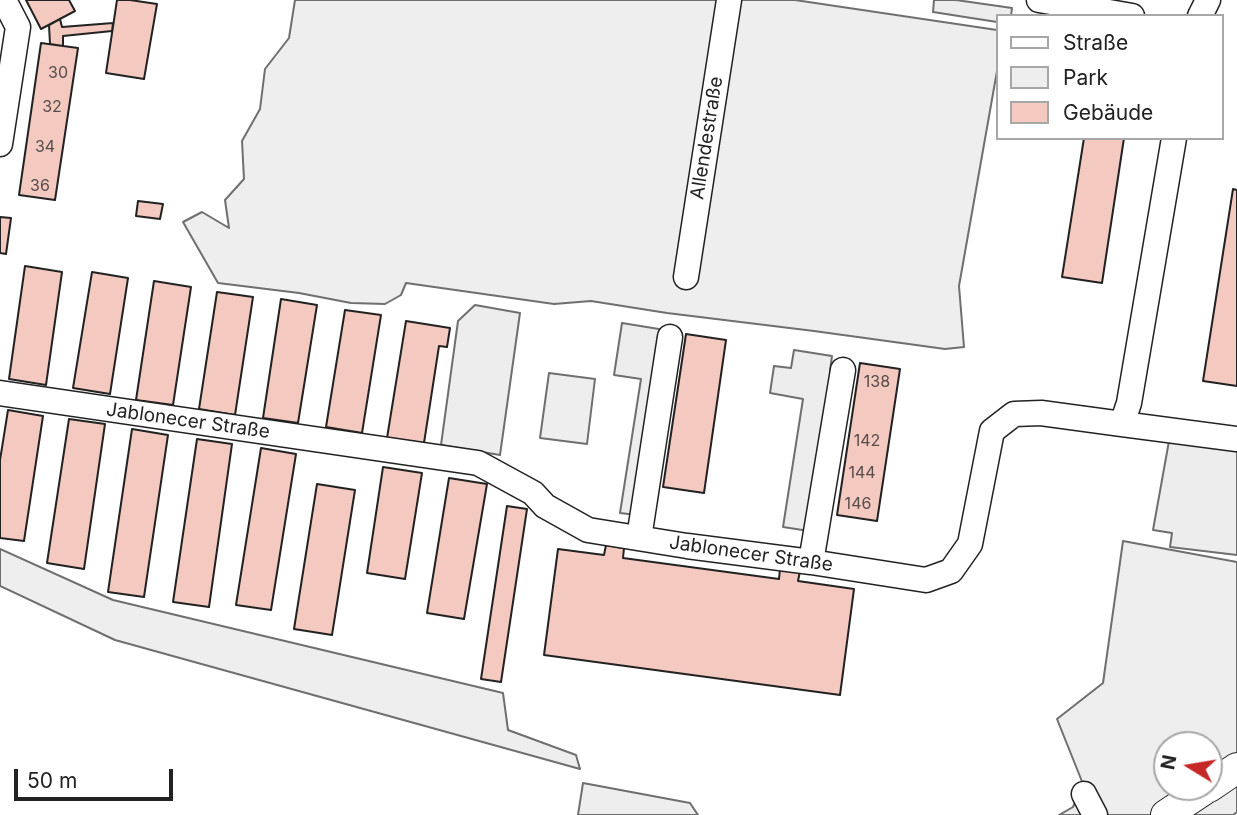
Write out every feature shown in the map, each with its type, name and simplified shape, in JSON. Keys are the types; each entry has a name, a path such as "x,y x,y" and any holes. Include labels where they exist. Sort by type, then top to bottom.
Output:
{"main road":[{"path":"1166,815 1188,801"}],"street":[{"path":"0,144 18,27 4,0"},
{"name":"Allendestraße","path":"686,276 729,0"},
{"path":"1039,0 1120,14"},
{"path":"1122,424 1129,403 1174,140"},
{"path":"639,538 670,337"},
{"path":"811,562 843,370"},
{"name":"Jablonecer Straße","path":"0,393 478,463 533,494 545,506 588,530 639,538 686,556 743,564 811,562 926,580 951,570 970,544 992,431 1014,414 1041,413 1237,439"}],"green space":[{"path":"295,0 795,0 996,30 996,77 959,286 964,347 945,349 591,301 554,304 406,283 401,295 385,304 351,303 299,293 218,283 183,222 202,212 229,228 225,200 244,179 242,141 260,109 265,69 289,38"},
{"path":"549,373 595,379 587,444 540,438"},
{"path":"1123,541 1237,562 1237,812 1233,815 1059,815 1073,807 1083,784 1057,719 1103,683"},
{"path":"0,549 113,600 503,693 508,730 576,755 580,769 115,640 0,586"},
{"path":"583,783 690,803 698,815 578,815"}],"shaded area":[{"path":"934,0 956,0 1012,8 1011,14 996,14 996,22 933,12"},
{"path":"475,305 520,313 500,455 441,445 458,321"},
{"path":"622,323 665,330 636,515 620,513 641,379 614,375"},
{"path":"794,350 832,356 830,371 835,372 809,531 783,527 803,399 770,393 774,366 791,368"},
{"path":"1169,441 1237,450 1237,555 1170,547 1172,533 1153,530"}],"building":[{"path":"26,0 69,0 75,11 41,29"},
{"path":"117,0 157,4 144,79 106,73"},
{"path":"60,19 62,27 113,23 112,31 63,36 63,46 50,44 49,25"},
{"path":"41,43 78,48 55,200 19,195"},
{"path":"1084,140 1124,140 1102,283 1062,277"},
{"path":"1233,189 1237,190 1237,386 1203,381"},
{"path":"138,201 163,204 160,219 136,216"},
{"path":"0,217 11,218 6,254 0,253"},
{"path":"25,266 62,272 46,385 9,379"},
{"path":"92,272 128,278 110,394 73,388"},
{"path":"154,281 191,287 173,405 136,400"},
{"path":"217,292 253,297 235,415 199,409"},
{"path":"281,299 317,305 298,423 263,418"},
{"path":"345,310 381,315 362,433 326,427"},
{"path":"406,321 450,328 447,347 439,346 424,443 387,438"},
{"path":"686,334 726,340 704,493 663,487"},
{"path":"860,363 900,369 877,521 837,515"},
{"path":"8,410 43,416 24,541 0,538 0,460"},
{"path":"69,419 105,424 84,569 47,563"},
{"path":"132,429 168,435 144,597 108,592"},
{"path":"197,439 232,444 209,607 173,602"},
{"path":"261,448 296,454 271,610 236,605"},
{"path":"383,467 422,473 405,579 367,573"},
{"path":"449,478 487,484 464,619 427,613"},
{"path":"317,484 355,490 332,635 294,629"},
{"path":"507,506 527,509 501,682 481,679"},
{"path":"606,545 624,548 623,558 779,579 780,569 800,571 798,581 854,589 840,695 544,655 558,549 604,555"}]}
